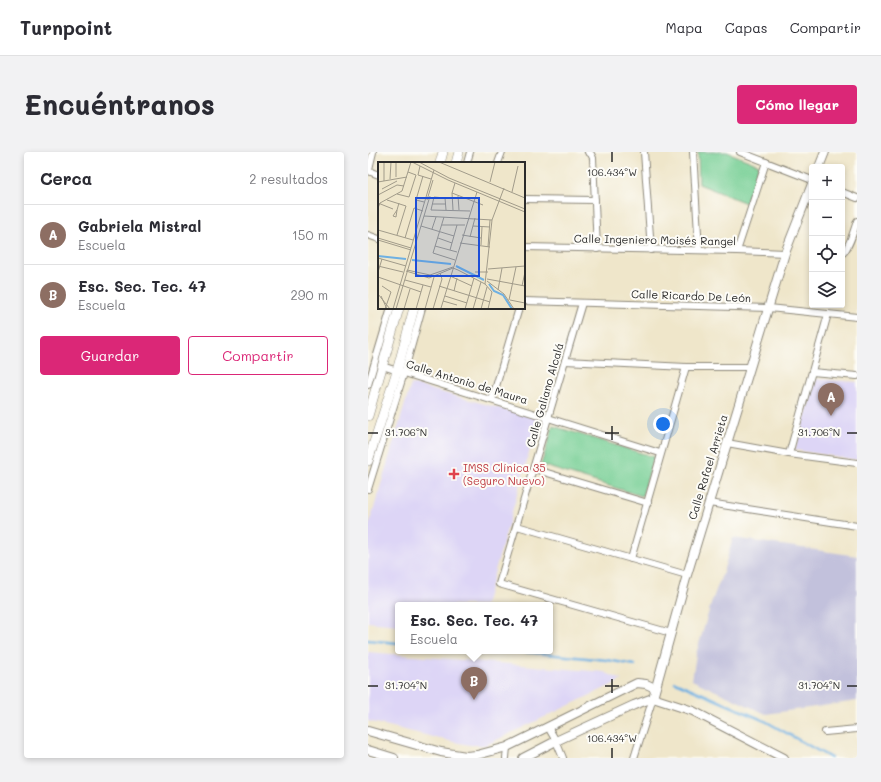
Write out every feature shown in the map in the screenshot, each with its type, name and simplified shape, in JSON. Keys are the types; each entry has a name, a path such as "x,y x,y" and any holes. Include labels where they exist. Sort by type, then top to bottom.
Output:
{"main road":[{"path":"456,162 460,152"},
{"path":"368,416 399,309"},
{"path":"368,461 400,372 414,309"}],"street":[{"path":"373,152 369,164 369,170 373,174 378,175"},
{"path":"467,162 470,152"},
{"path":"498,162 502,152"},
{"path":"588,152 593,158 597,249"},
{"path":"644,152 651,250"},
{"path":"693,152 699,250"},
{"path":"740,152 809,179"},
{"path":"820,164 825,152"},
{"path":"737,251 766,162"},
{"name":"Calle Rafael Arrieta","path":"634,758 653,698 687,575 785,253 809,192"},
{"path":"845,193 857,198"},
{"path":"525,199 595,200"},
{"path":"845,252 857,221"},
{"path":"368,235 378,239"},
{"name":"Calle Ingeniero Moisés Rangel","path":"525,248 699,250 785,253"},
{"name":"Calle Ricardo De León","path":"525,301 769,308 857,317"},
{"name":"Calle Galiano Alcalá","path":"582,303 499,584 671,633"},
{"path":"368,385 391,309"},
{"path":"368,489 400,372 422,309"},
{"path":"492,400 519,309"},
{"path":"789,454 828,314"},
{"path":"565,361 686,367 750,367"},
{"name":"Calle Antonio de Maura","path":"382,366 660,453"},
{"path":"631,559 648,503 660,453 686,367"},
{"path":"812,372 857,376"},
{"path":"727,444 857,463"},
{"path":"534,469 648,503"},
{"path":"709,503 857,526"},
{"path":"517,526 687,575"},
{"path":"368,731 441,752 466,756 477,755 507,747 637,683 646,684 655,688"},
{"path":"523,758 634,705 653,698 694,711 784,758"},
{"path":"548,727 563,758"},
{"path":"825,732 857,729"},
{"path":"506,758 507,747"},
{"path":"368,750 394,758"}],"shaded area":[{"path":"816,379 857,382 857,460 795,450"},
{"name":"IMSS Clínica 35 (Seguro Nuevo)","path":"411,384 539,419 486,602 395,602 395,625 368,622 368,528"},
{"path":"733,538 857,556 857,701 766,714 692,680 696,654"},
{"path":"368,652 604,672 622,680 486,745 470,745 368,721"}],"green space":[{"path":"698,152 727,152 759,165 746,203 699,184"},
{"path":"553,426 654,457 642,496 541,465"}],"waterway":[{"path":"368,640 395,643"},
{"path":"546,654 607,660 635,665"},
{"path":"675,682 765,721 831,758"}],"place":[{"name":"Gabriela Mistral","path":"831,416"},
{"name":"IMSS Clínica 35 (Seguro Nuevo)","path":"454,474"},
{"name":"Esc. Sec. Tec. 47","path":"474,700"}]}
